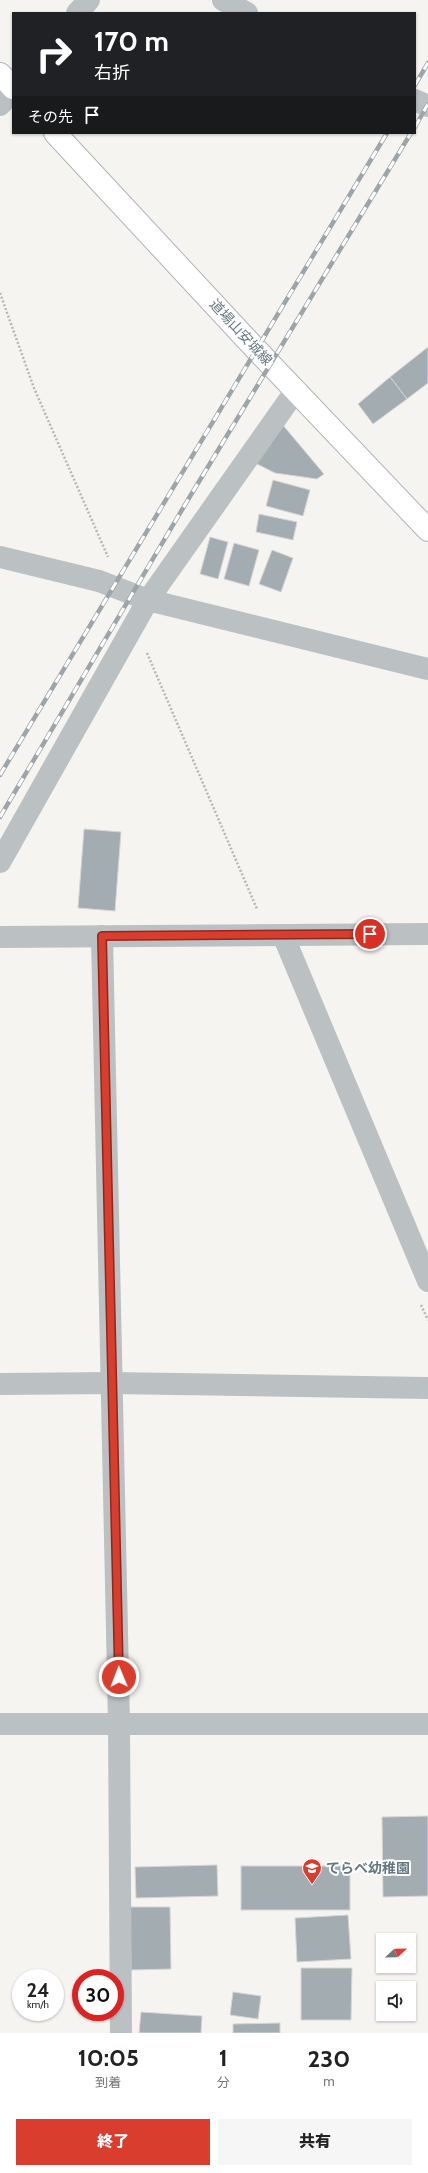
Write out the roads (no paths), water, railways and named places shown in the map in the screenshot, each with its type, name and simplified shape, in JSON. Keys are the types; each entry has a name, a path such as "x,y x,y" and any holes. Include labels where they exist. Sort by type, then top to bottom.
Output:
{"main road":[{"name":"道場山安城線","path":"56,134 428,530"}],"street":[{"path":"78,12 89,0"},
{"path":"223,0 245,12"},
{"path":"0,105 10,85"},
{"path":"416,100 428,106"},
{"path":"0,862 148,600 296,390"},
{"path":"0,557 99,582 148,600 428,669"},
{"path":"283,934 428,1281"},
{"path":"0,937 428,934"},
{"path":"102,936 113,1383 119,1724 121,2033"},
{"path":"0,1384 113,1383 428,1388"},
{"path":"0,1724 428,1724"}],"railway":[{"path":"416,83 428,63"},
{"path":"416,125 428,104"},
{"path":"0,775 386,134"},
{"path":"0,817 189,498 410,134"}],"place":[{"name":"てらべ幼稚園","path":"312,1885"}]}
